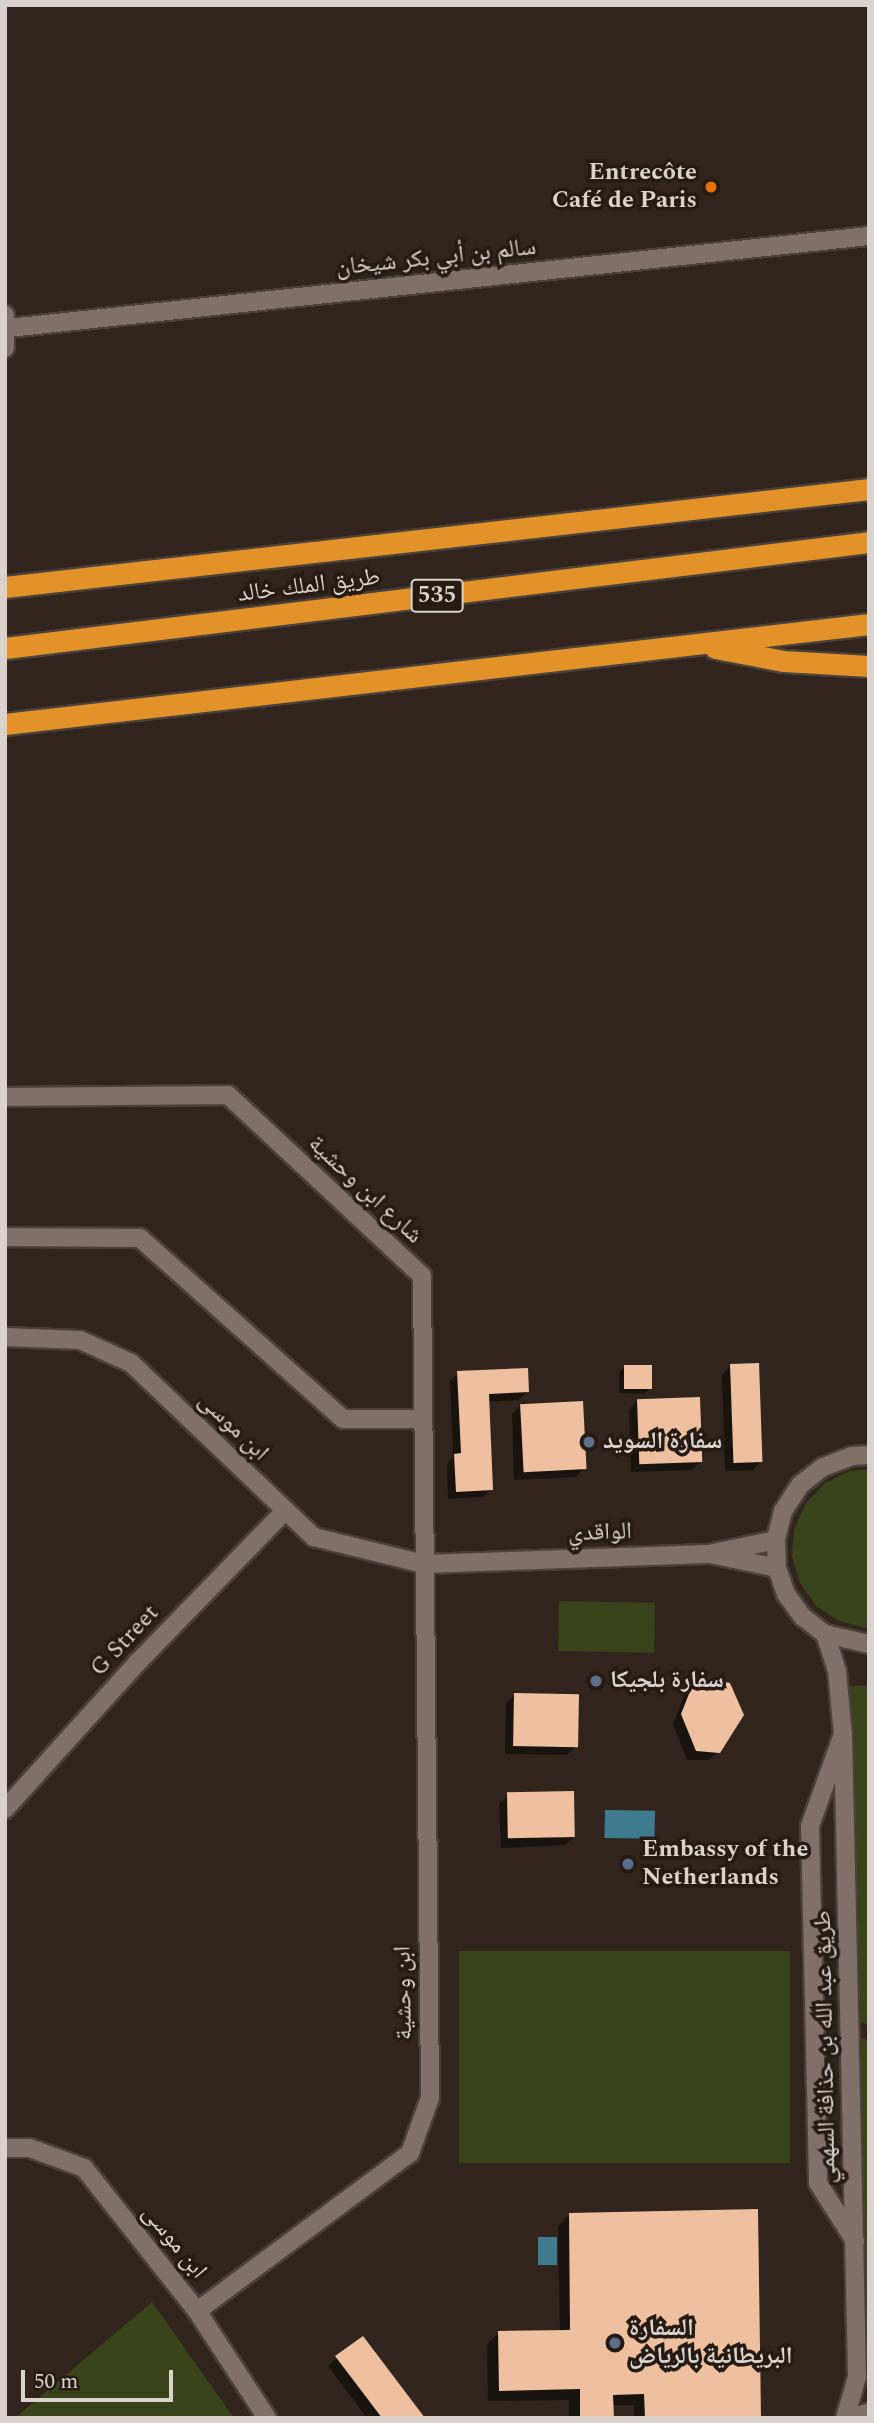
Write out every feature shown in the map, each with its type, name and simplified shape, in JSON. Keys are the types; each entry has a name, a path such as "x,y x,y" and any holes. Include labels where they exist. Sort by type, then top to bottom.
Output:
{"highway":[{"path":"5,587 869,488"},
{"name":"طريق الملك خالد","path":"5,648 869,542"},
{"path":"5,724 869,624"},
{"path":"696,644 783,661 869,666"}],"street":[{"name":"سالم بن أبي بكر شيخان","path":"7,321 869,236"},
{"path":"5,348 7,321"},
{"name":"شارع ابن وحشية","path":"5,1097 228,1095 422,1276 424,1564"},
{"path":"5,1237 140,1238 343,1419 423,1419"},
{"name":"ابن موسى","path":"5,1337 80,1340 131,1363 314,1537 424,1564"},
{"path":"869,1455 823,1467 800,1485 783,1511 776,1540 777,1568 786,1594 803,1617 825,1634 869,1644"},
{"name":"G Street","path":"5,1809 138,1662 285,1511"},
{"name":"الواقدي","path":"424,1564 708,1554 776,1540"},
{"path":"708,1554 777,1568"},
{"name":"ابن وحشية","path":"197,2311 410,2153 430,2098 424,1564"},
{"name":"طريق عبد الله بن حذافة السهمي","path":"825,1634 837,1671 843,1734 857,2377 845,2418"},
{"path":"843,1734 810,1826 818,2183 855,2241"},
{"name":"ابن موسى","path":"5,2148 30,2148 84,2168 197,2311 267,2418"},
{"path":"852,2418 869,2412"}],"green space":[{"path":"869,1469 869,1627 866,1628 839,1621 816,1606 800,1583 792,1556 794,1529 806,1503 825,1483 850,1471"},
{"path":"559,1601 655,1603 654,1653 558,1651"},
{"path":"869,1685 869,2026 856,2019 849,1686"},
{"path":"459,1951 790,1951 790,2163 459,2163"},
{"path":"857,2036 869,2041 869,2331 862,2324"},
{"path":"152,2302 234,2418 15,2418"}],"water":[{"path":"605,1810 655,1811 655,1839 605,1838"},
{"path":"538,2237 557,2237 557,2265 538,2265"}],"building":[{"path":"759,1363 762,1462 733,1463 730,1364"},
{"path":"624,1365 652,1365 652,1389 624,1389"},
{"path":"528,1368 529,1392 489,1394 493,1490 456,1492 454,1454 461,1453 457,1371"},
{"path":"700,1397 702,1462 639,1464 637,1399"},
{"path":"583,1401 587,1469 524,1472 520,1404"},
{"path":"696,1676 730,1683 744,1715 720,1753 696,1751 681,1714"},
{"path":"514,1693 579,1694 578,1747 513,1746"},
{"path":"574,1791 575,1837 508,1838 507,1792"},
{"path":"758,2209 761,2418 645,2418 644,2394 613,2395 614,2418 580,2418 580,2389 499,2391 498,2331 570,2330 569,2213"},
{"path":"363,2336 425,2418 382,2418 335,2356"}],"place":[{"name":"Entrecôte Café de Paris","path":"711,187"},
{"name":"سفارة السويد","path":"589,1442"},
{"name":"سفارة بلجيكا","path":"596,1681"},
{"name":"Embassy of the Netherlands","path":"628,1864"},
{"name":"السفارة البريطانية بالرياض","path":"615,2343"}]}
